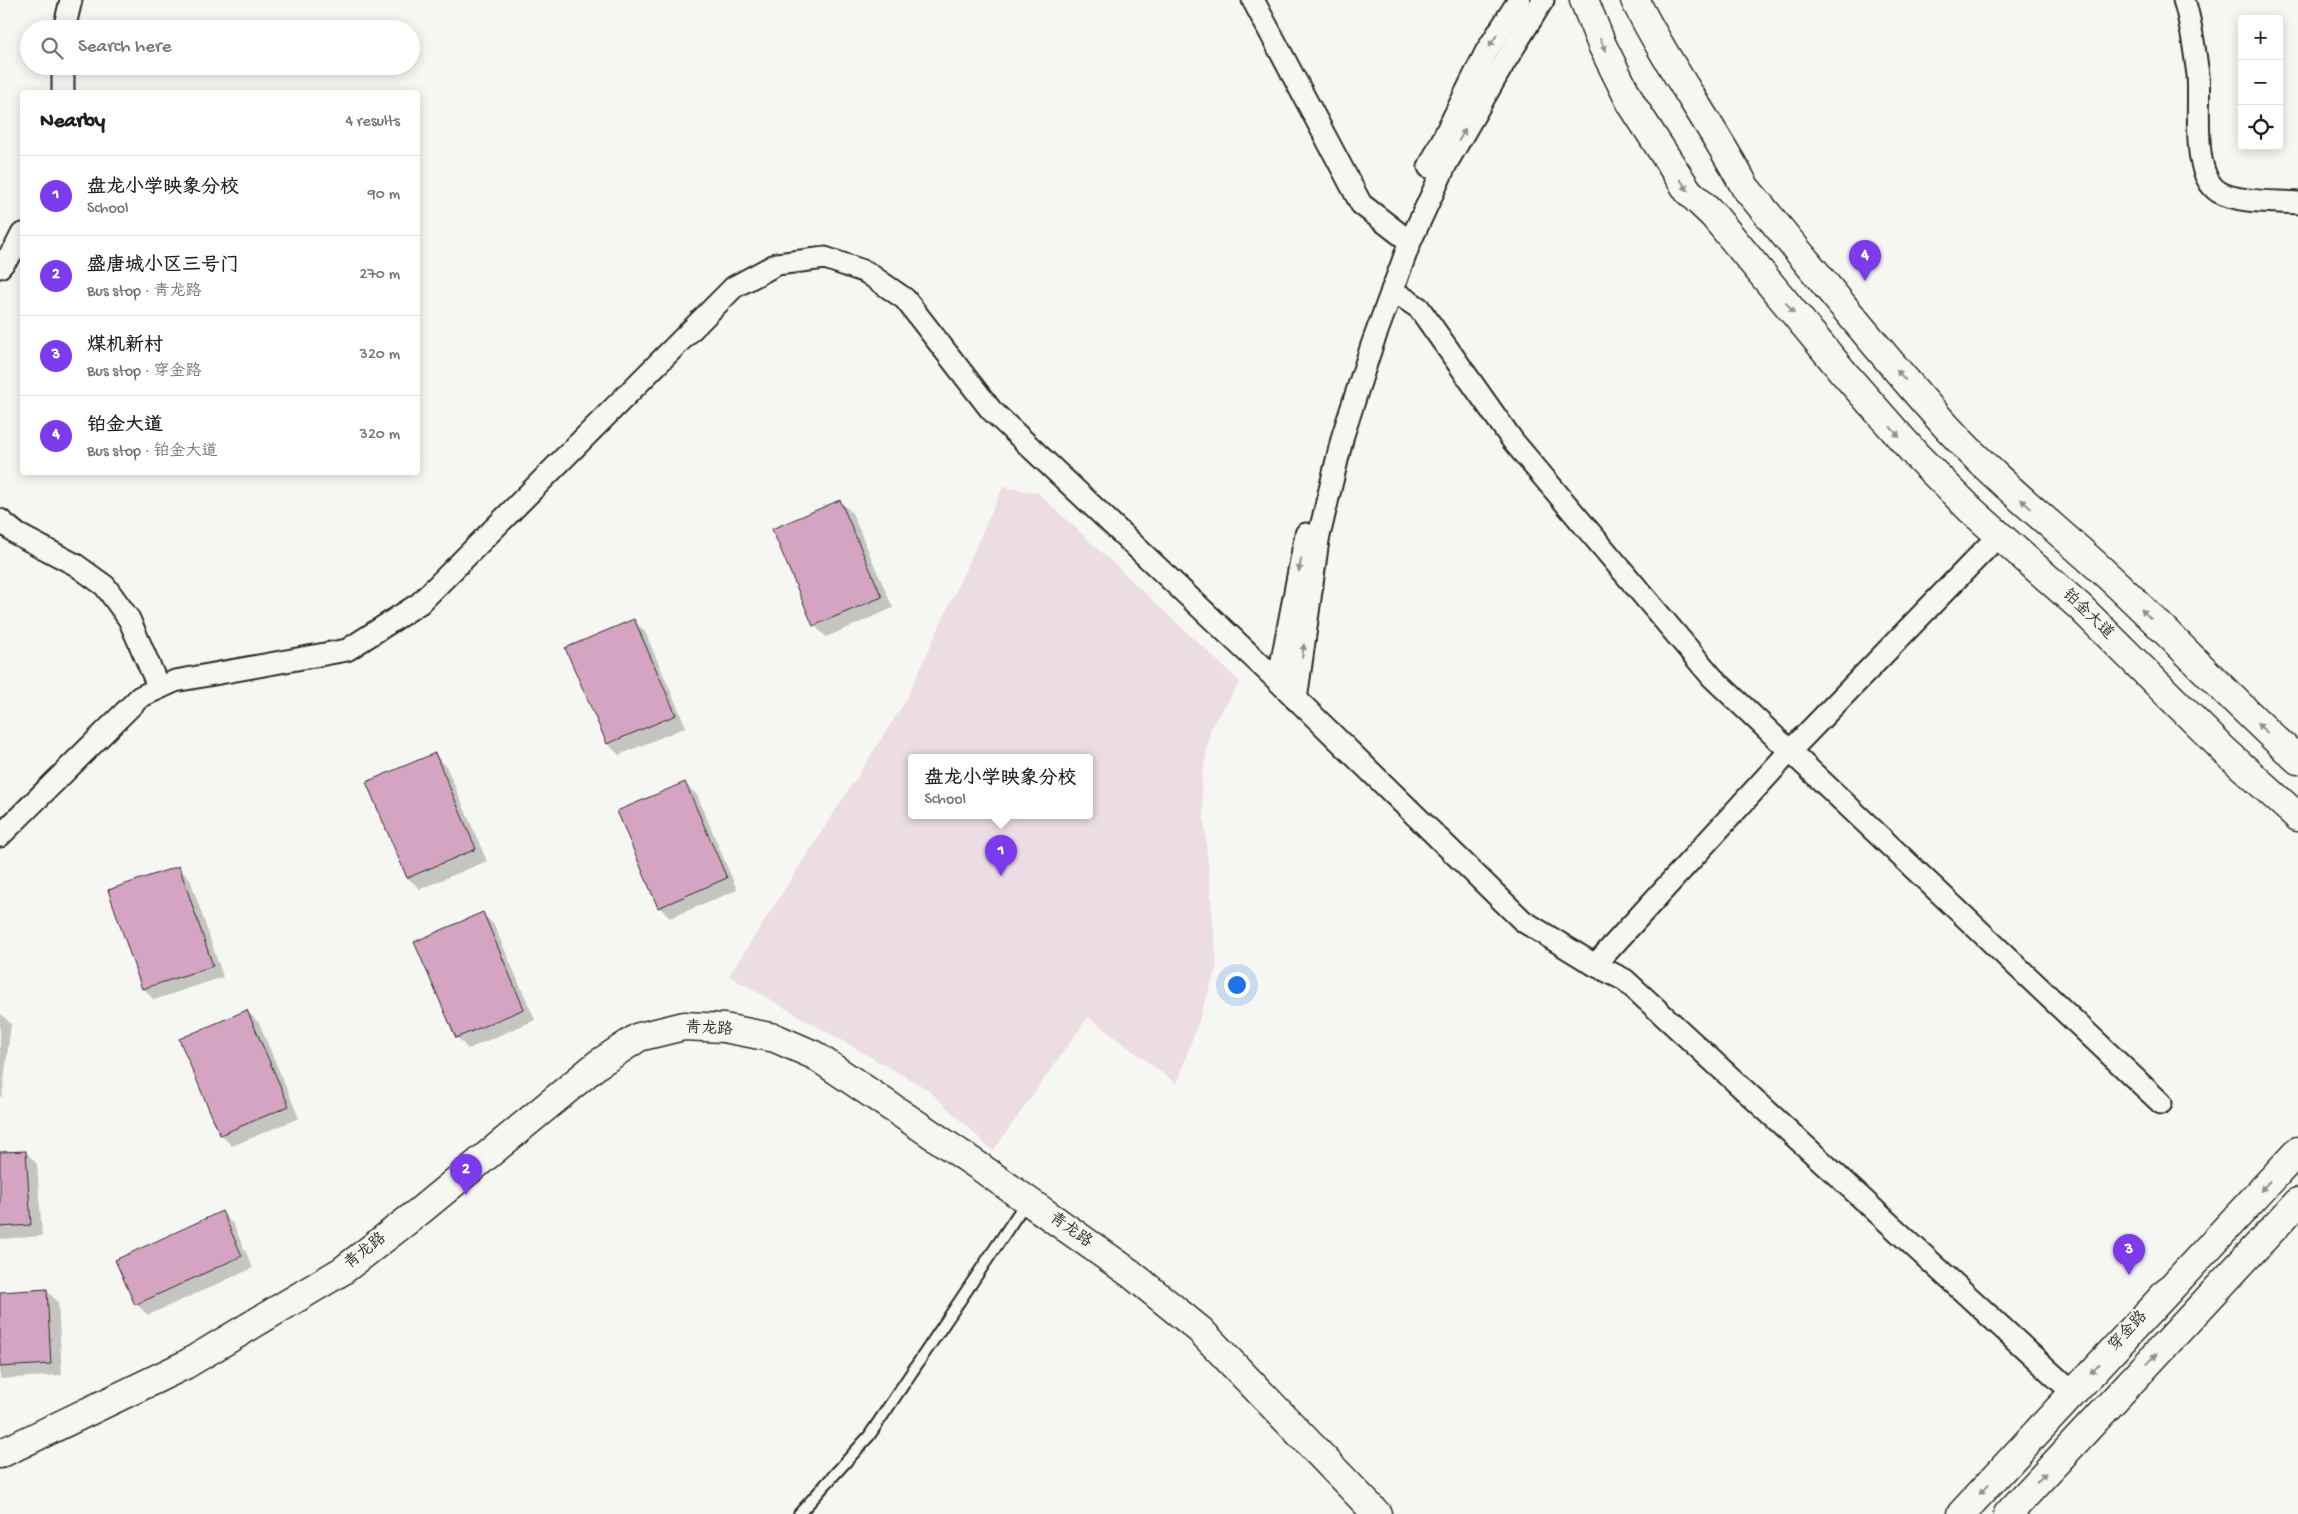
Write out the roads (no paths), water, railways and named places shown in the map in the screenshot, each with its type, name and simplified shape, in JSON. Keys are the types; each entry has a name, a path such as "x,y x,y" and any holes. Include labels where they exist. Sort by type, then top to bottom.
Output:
{"main road":[{"name":"铂金大道","path":"1584,0 1602,45 1631,103 1688,191 1714,216 1844,373 1917,456 1999,535 2080,607 2224,750 2298,817"},
{"path":"1635,0 1675,74 1729,157 1745,187 1876,346 1948,427 2000,480 2109,577 2253,720 2298,760"},
{"name":"青龙路","path":"0,1454 185,1365 342,1271 421,1210 598,1064 639,1037 684,1026 724,1028 775,1038 814,1055 854,1080 1130,1273 1200,1330 1376,1514"},
{"name":"穿金路","path":"1961,1514 2298,1150"},
{"path":"2008,1514 2298,1202"}],"street":[{"path":"66,20 71,0"},
{"path":"1253,0 1361,204 1404,237"},
{"path":"1278,681 1304,540 1329,434 1358,343 1486,52 1519,0"},
{"path":"1296,700 1318,540 1343,435 1392,290 1404,237 1543,0"},
{"path":"2184,0 2198,76 2200,153 2204,173 2218,191 2234,198 2298,203"},
{"path":"62,90 63,75"},
{"path":"0,267 14,250 20,238"},
{"path":"0,836 140,697 175,681 347,650 420,603 734,287 777,264 825,258 866,272 905,299 991,410 1278,681 1523,921 1595,965 1625,980 2073,1393"},
{"path":"1392,290 1419,308 1513,441 1712,677 2162,1103"},
{"path":"0,520 17,534 76,565 105,586 128,619 159,688"},
{"path":"1595,965 1790,751 1999,535"}],"lane":[{"path":"799,1514 869,1436 1027,1201"}],"place":[{"name":"铂金大道","path":"1865,281"},
{"name":"盘龙小学映象分校","path":"1001,876"},
{"name":"盛唐城小区三号门","path":"466,1195"},
{"name":"煤机新村","path":"2129,1275"}]}
